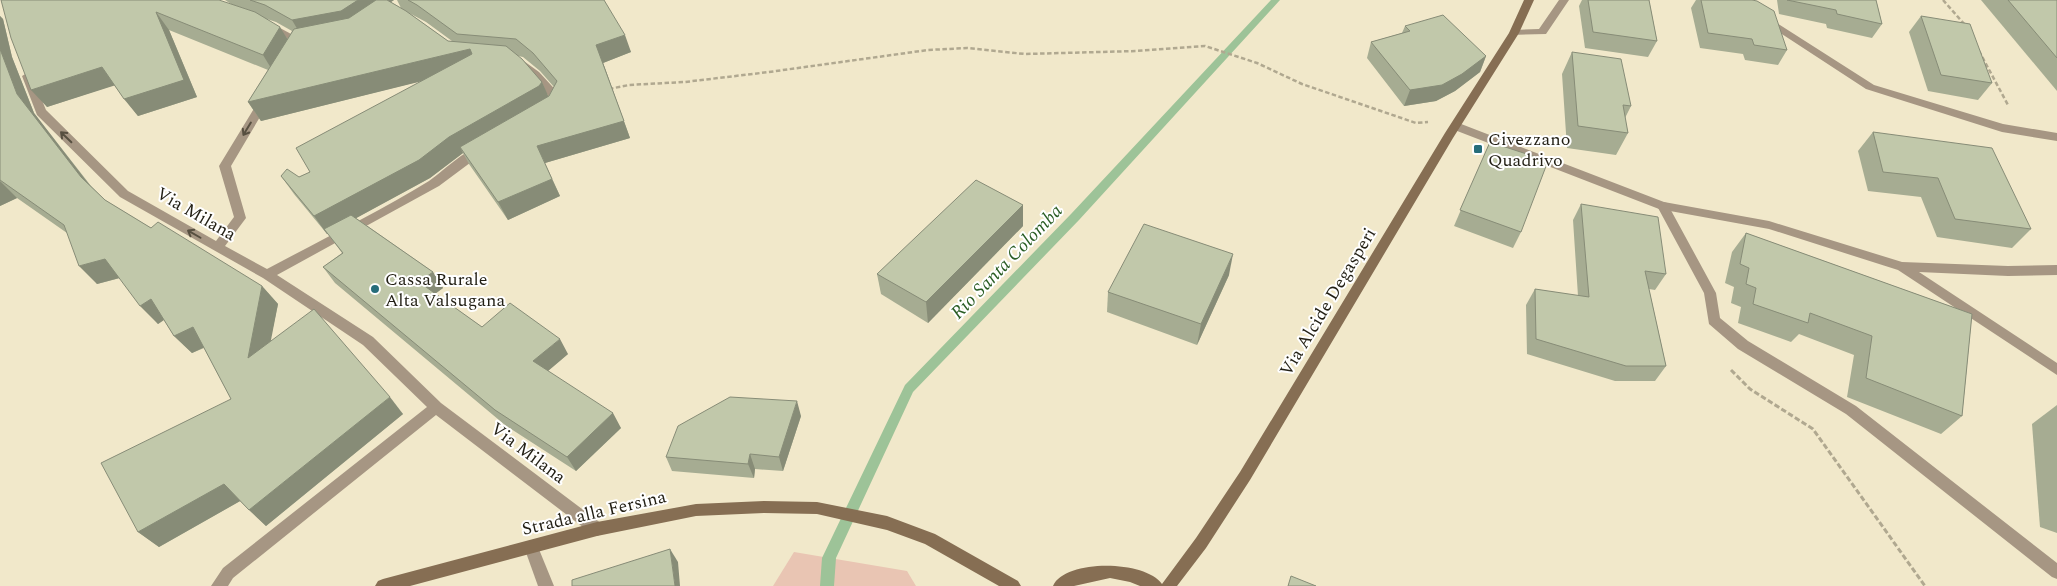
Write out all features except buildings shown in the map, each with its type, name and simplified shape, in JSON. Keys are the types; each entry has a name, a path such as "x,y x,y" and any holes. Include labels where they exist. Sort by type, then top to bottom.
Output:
{"street":[{"name":"Via Alcide Degasperi","path":"1168,586 1202,543 1245,476 1514,33 1529,0"},
{"path":"1514,33 1542,32 1564,0"},
{"path":"1759,15 1870,87 2002,128 2057,137"},
{"path":"256,21 271,26 301,45"},
{"path":"508,59 518,60 558,100 552,109 544,114"},
{"name":"Via Milana","path":"22,64 41,112 124,194 267,275 368,341 436,407 597,529"},
{"path":"217,248 240,218 225,166 270,92"},
{"path":"1456,126 1663,206 1769,225 1902,267 2008,271 2057,270"},
{"path":"267,275 435,183 464,160 488,146"},
{"path":"1663,206 1710,293 1714,320 1743,345 1851,410 2057,572"},
{"path":"1902,267 2057,370"},
{"path":"219,586 228,572 436,407"},
{"name":"Strada alla Fersina","path":"383,586 597,529 696,510 764,507 817,508 887,523 930,539 1013,586"},
{"path":"531,547 546,586"},
{"path":"1061,586 1065,582 1098,571 1133,574 1155,586"}],"path":[{"path":"1943,0 1967,29"},
{"path":"1975,43 2008,104 1996,114 1979,121"},
{"path":"602,90 629,84 685,82 928,50 967,48 1025,54 1136,51 1205,46 1238,56 1302,84 1416,123 1456,126"},
{"path":"1728,368 1750,389 1813,429 1925,586"}],"shaded area":[{"path":"794,552 907,571 916,586 773,586"}],"waterway":[{"name":"Rio Santa Colomba","path":"827,586 829,558 909,389 1075,217 1276,0"}],"place":[{"name":"Civezzano Quadrivo","path":"1478,149"},
{"name":"Cassa Rurale Alta Valsugana","path":"375,289"}]}
